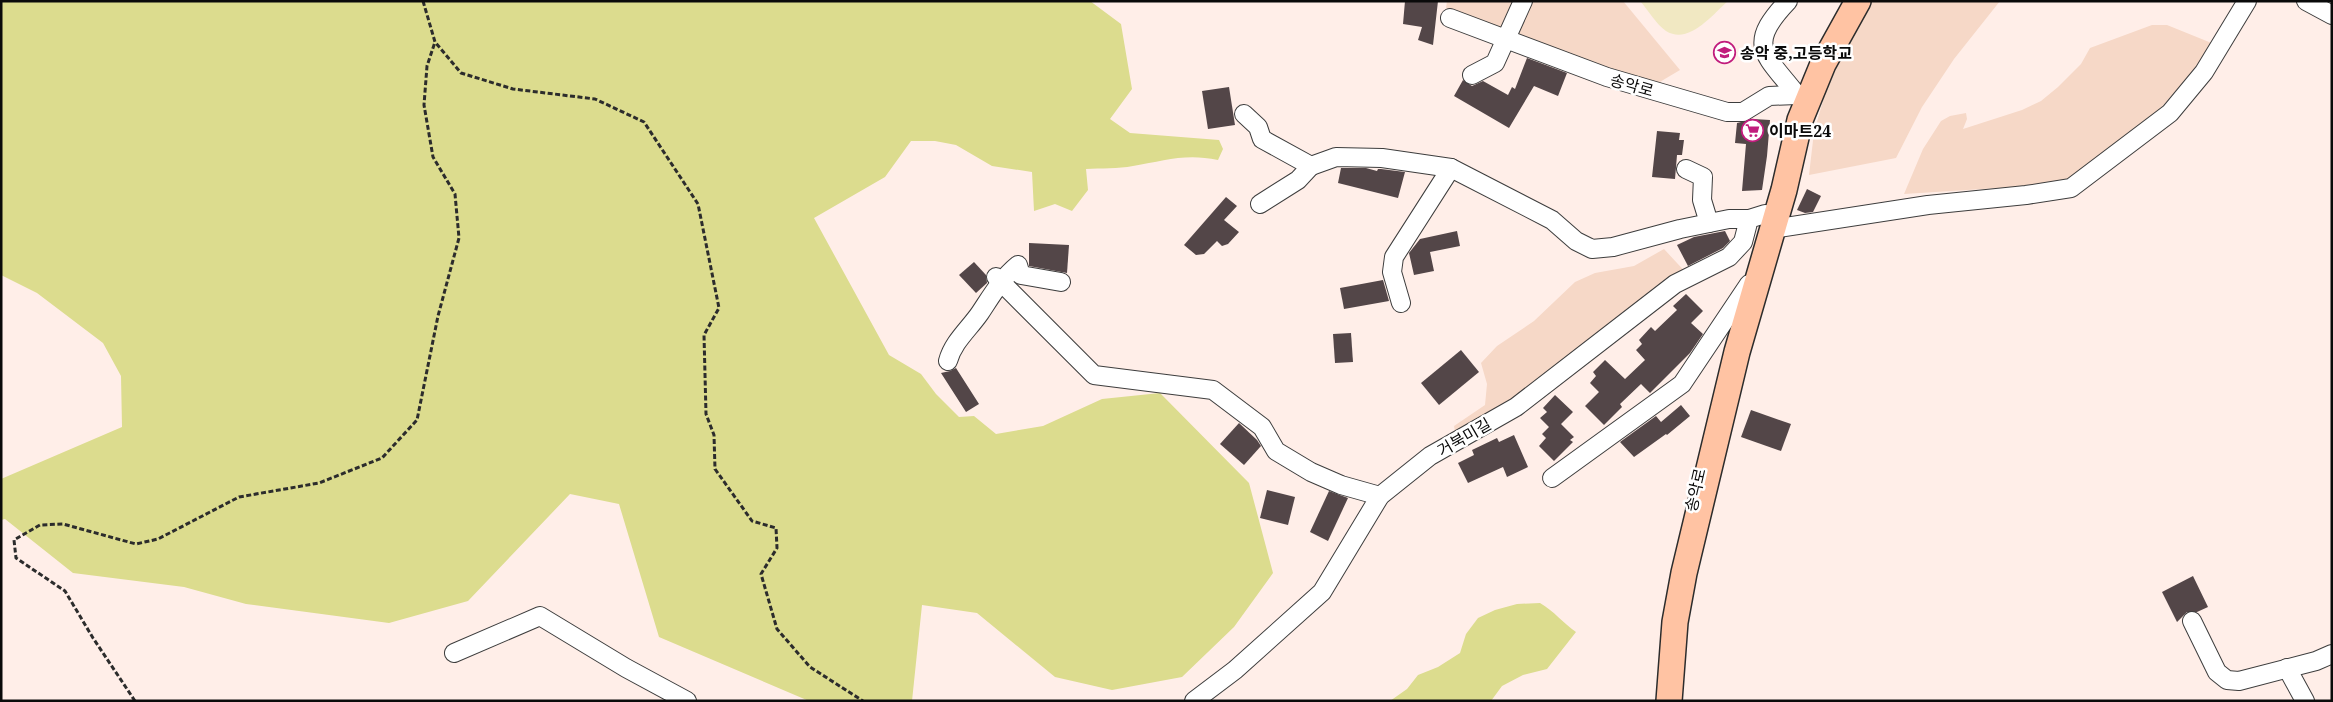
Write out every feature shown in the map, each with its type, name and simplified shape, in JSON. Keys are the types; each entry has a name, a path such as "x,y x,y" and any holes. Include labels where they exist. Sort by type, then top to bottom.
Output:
{"main road":[{"name":"송악로","path":"1662,701 1666,636 1673,590 1698,474 1749,284 1784,115 1798,94 1804,76 1846,1"},
{"path":"1669,701 1675,622 1686,564 1736,352 1762,221 1784,190 1800,120 1809,93 1858,1"}],"street":[{"path":"1472,76 1495,63 1523,1"},
{"path":"1788,1 1775,15 1763,36 1764,53 1798,94"},
{"path":"1260,204 1298,180 1311,166 1336,157 1382,158 1451,168 1552,220 1576,241 1592,248 1613,247 1709,223 1762,221 2026,195 2071,188 2170,113 2204,72 2247,1"},
{"path":"2306,1 2332,15"},
{"name":"송악로","path":"1450,18 1607,78 1727,112 1743,112 1769,96 1798,94"},
{"path":"1244,114 1258,127 1262,139 1311,166"},
{"path":"1401,303 1392,272 1394,257 1451,168"},
{"path":"1686,169 1703,177 1702,200 1709,223"},
{"name":"거북미길","path":"1194,701 1235,670 1322,592 1380,496 1430,456 1516,407 1675,284 1729,257 1762,221"},
{"path":"948,361 955,344 980,312 998,279 1018,265 1020,275 1061,282"},
{"path":"998,279 1094,375 1213,390 1262,427 1276,451 1310,472 1341,485 1380,496"},
{"name":"송악로","path":"1552,478 1682,384 1749,284"},
{"path":"454,653 540,616 626,668 687,701"},
{"path":"2192,621 2216,672 2227,680 2239,681 2332,654"},
{"path":"2287,668 2305,701"}],"path":[{"path":"423,1 435,42 461,73 513,89 595,99 644,122 698,204 719,308 704,335 706,414 714,435 715,468 752,521 776,528 777,548 762,574 777,629 810,667 863,701"},
{"path":"135,701 93,638 65,591 16,558 14,540 40,525 63,524 136,544 158,540 240,497 319,483 382,458 417,420 438,316 459,238 455,194 433,157 424,105 427,66 435,42"}],"shaded area":[{"path":"1,1 1090,1 1121,24 1132,89 1110,119 1130,133 1219,140 1223,149 1218,160 1195,157 1127,167 1086,169 1088,190 1072,211 1055,204 1034,211 1032,172 992,166 956,145 935,141 911,141 885,177 814,218 889,355 921,374 936,394 959,417 974,416 996,434 1043,426 1102,399 1160,393 1249,483 1273,573 1234,627 1182,677 1112,690 1055,677 977,613 922,605 912,701 809,701 659,637 619,504 570,494 468,601 389,623 246,604 184,587 73,573 5,519 1,520 1,479 122,427 121,376 103,343 37,293 1,275"},
{"path":"1447,1 1623,1 1680,70 1648,89 1509,35 1446,8"},
{"path":"1640,1 1728,1 1700,27 1683,34 1675,34 1662,28"},
{"path":"1871,1 2000,1 1954,59 1922,107 1896,158 1809,175 1814,132 1825,94 1843,53"},
{"path":"2152,25 2167,25 2214,44 2209,53 2159,110 2067,180 2044,185 1904,194 1923,149 1941,121 1950,116 1966,113 1967,119 1963,129 2022,110 2041,101 2058,87 2081,64 2090,48"},
{"path":"1664,249 1690,277 1506,413 1456,436 1454,426 1485,405 1487,384 1481,363 1497,346 1534,321 1575,282 1595,273 1634,266"},
{"path":"1540,603 1576,632 1547,669 1523,675 1502,686 1491,701 1390,701 1407,689 1418,675 1438,667 1460,653 1466,634 1478,618 1495,610 1517,604"}],"building":[{"path":"1405,1 1438,1 1433,45 1418,40 1422,27 1403,24"},
{"path":"1527,58 1567,73 1558,96 1534,86 1509,128 1454,96 1463,80 1472,86 1483,81 1508,95 1512,87 1515,89"},
{"path":"1229,87 1235,125 1208,129 1202,91"},
{"path":"1753,119 1770,120 1762,190 1742,191 1746,144 1735,143 1737,123"},
{"path":"1657,131 1680,133 1679,140 1684,140 1682,155 1677,155 1675,179 1652,177"},
{"path":"1341,168 1366,168 1377,171 1381,169 1405,172 1398,198 1338,183"},
{"path":"1807,189 1821,196 1813,212 1805,213 1797,210"},
{"path":"1226,197 1237,206 1224,220 1239,232 1228,244 1222,246 1217,241 1204,254 1196,255 1184,245"},
{"path":"1457,231 1460,246 1430,252 1434,271 1414,275 1409,253 1420,239"},
{"path":"1725,231 1730,241 1723,248 1688,266 1677,245 1694,237"},
{"path":"1029,243 1069,245 1067,273 1029,266"},
{"path":"974,262 986,275 987,283 976,293 959,275"},
{"path":"1383,280 1389,301 1344,309 1340,288"},
{"path":"1686,294 1703,311 1691,323 1703,334 1690,353 1650,393 1641,384 1620,404 1622,407 1604,425 1585,406 1599,392 1590,383 1596,376 1593,372 1605,360 1625,379 1645,360 1636,350 1642,344 1639,340 1651,327 1655,331 1677,310 1673,306"},
{"path":"1351,333 1353,362 1335,363 1333,334"},
{"path":"1461,350 1479,372 1439,405 1421,383"},
{"path":"956,368 979,404 966,412 941,373"},
{"path":"1555,395 1573,412 1561,424 1574,437 1570,440 1573,442 1554,461 1539,446 1546,438 1542,434 1549,427 1540,418 1547,412 1543,408"},
{"path":"1681,405 1690,416 1667,435 1634,457 1620,442 1656,416 1661,422"},
{"path":"1751,410 1791,424 1781,451 1741,437"},
{"path":"1239,423 1261,446 1244,465 1220,444"},
{"path":"1514,435 1528,467 1507,477 1503,467 1468,483 1458,463 1474,455 1472,450 1497,438 1499,442"},
{"path":"1267,490 1295,497 1288,525 1260,518"},
{"path":"1329,491 1348,498 1328,541 1310,532"},
{"path":"2193,576 2208,607 2197,612 2187,612 2177,622 2162,592"}],"place":[{"name":"송악 중,고등학교","path":"1724,53"},
{"name":"이마트24","path":"1753,131"}]}
